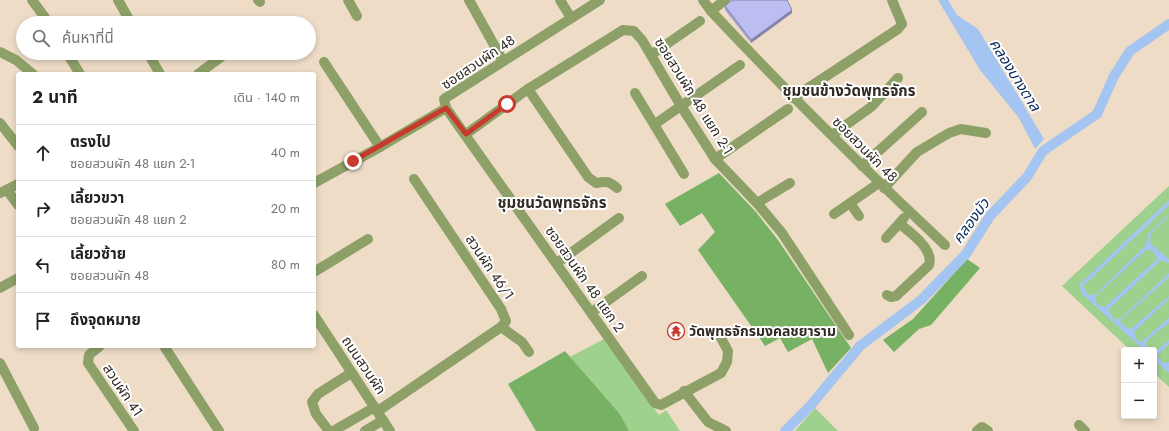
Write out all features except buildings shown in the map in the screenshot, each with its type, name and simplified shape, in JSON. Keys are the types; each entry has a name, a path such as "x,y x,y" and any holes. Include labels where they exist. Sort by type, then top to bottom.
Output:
{"street":[{"path":"32,0 43,16"},
{"path":"118,0 127,16"},
{"path":"348,0 357,16"},
{"path":"469,0 503,61"},
{"path":"560,0 571,18"},
{"name":"ซอยสวนผัก 48","path":"316,182 380,147 446,108 444,99 600,0"},
{"name":"ซอยสวนผัก 48","path":"703,0 794,98 881,185 945,245"},
{"path":"712,11 725,0"},
{"path":"794,98 898,29 902,24 901,18 892,0"},
{"path":"651,55 700,21"},
{"name":"ซอยสวนผัก 48 แยก 2-1","path":"466,134 528,89 623,30 634,31 642,40 681,106 715,159 782,232 849,335"},
{"path":"0,52 16,60 31,72"},
{"path":"71,60 79,72"},
{"path":"152,60 159,72"},
{"path":"201,72 217,60"},
{"path":"324,62 380,147"},
{"path":"655,124 740,65"},
{"path":"832,136 871,107 898,78"},
{"path":"528,89 588,177 596,183 604,181 610,182 617,188"},
{"path":"635,93 684,174"},
{"name":"ซอยสวนผัก 48 แยก 2","path":"446,108 558,263 652,400 661,405 684,391"},
{"path":"715,159 788,109"},
{"path":"862,166 922,112"},
{"path":"0,123 16,143"},
{"path":"834,214 881,185 918,152 948,133 961,129 986,133"},
{"name":"สวนผัก 46/1","path":"414,179 501,308 506,320 501,327"},
{"path":"757,203 790,183"},
{"path":"16,185 3,191 16,203"},
{"path":"850,203 859,216"},
{"path":"886,238 900,224 909,212"},
{"path":"558,263 619,218"},
{"path":"886,295 891,297 896,296 929,265 931,260 929,253 913,234 900,224"},
{"path":"316,271 368,239"},
{"path":"592,312 642,276"},
{"path":"0,288 16,279"},
{"name":"ถนนสวนผัก","path":"316,318 390,431"},
{"path":"333,431 378,413 501,327 522,342 529,352"},
{"path":"721,338 728,351 728,362 721,373 684,391 702,416 715,427 726,431"},
{"name":"สวนผัก 41","path":"98,348 89,355 88,363 134,431"},
{"path":"165,348 219,431"},
{"path":"0,363 34,428"},
{"path":"329,431 316,414 312,402 318,394 351,373"},
{"path":"365,431 378,413"},
{"path":"977,431 982,427 988,431"}],"green space":[{"path":"719,173 756,212 778,240 851,348 828,373 812,339 788,352 780,338 765,346 698,250 715,232 702,213 680,226 665,204"},
{"path":"1169,186 1169,387 1157,376 1157,347 1127,347 1062,286"},
{"path":"967,259 980,268 931,325 919,329 894,352 883,340 913,319"},
{"path":"604,339 659,415 666,410 680,431 629,431 620,414 570,357"},
{"path":"565,351 620,414 629,431 536,431 508,384"},
{"path":"815,408 838,431 795,431"}],"water":[{"path":"938,0 948,0 957,15 978,29 1044,139 1035,149 1019,118 980,70"},
{"path":"1169,200 1169,205 1165,209 1083,286 1088,295 1095,295 1146,245 1148,234 1169,214 1167,218 1153,231 1150,239 1151,244 1169,259 1169,263 1161,260 1108,310 1114,319 1120,319 1169,273 1169,277 1120,321 1125,327 1131,329 1169,296 1168,300 1134,332 1137,340 1141,342 1169,318 1169,323 1147,340 1146,344 1148,347 1141,347 1081,293 1080,284","holes":["1146,250 1152,251 1157,258 1155,261 1105,307 1098,305 1095,299 1097,295"]},
{"path":"1169,340 1169,344 1157,356 1157,350"},
{"path":"1157,356 1163,363 1169,362 1169,373 1157,363"}],"waterway":[{"name":"คลองบัว","path":"785,431 810,406 860,346 921,300 966,254 990,216 1027,177 1043,151 1097,114 1114,76 1130,51 1169,24"}],"place":[{"name":"วัดพุทธจักรมงคลชยาราม","path":"676,331"}],"district":[{"name":"ชุมชนข้างวัดพุทธจักร","path":"849,91"},
{"name":"ชุมชนวัดพุทธจักร","path":"552,203"}],"route":[{"path":"353,161 380,147 446,108 466,134 507,104"}],"water label":[{"name":"คลองบางตาล","path":"1015,75"}]}
